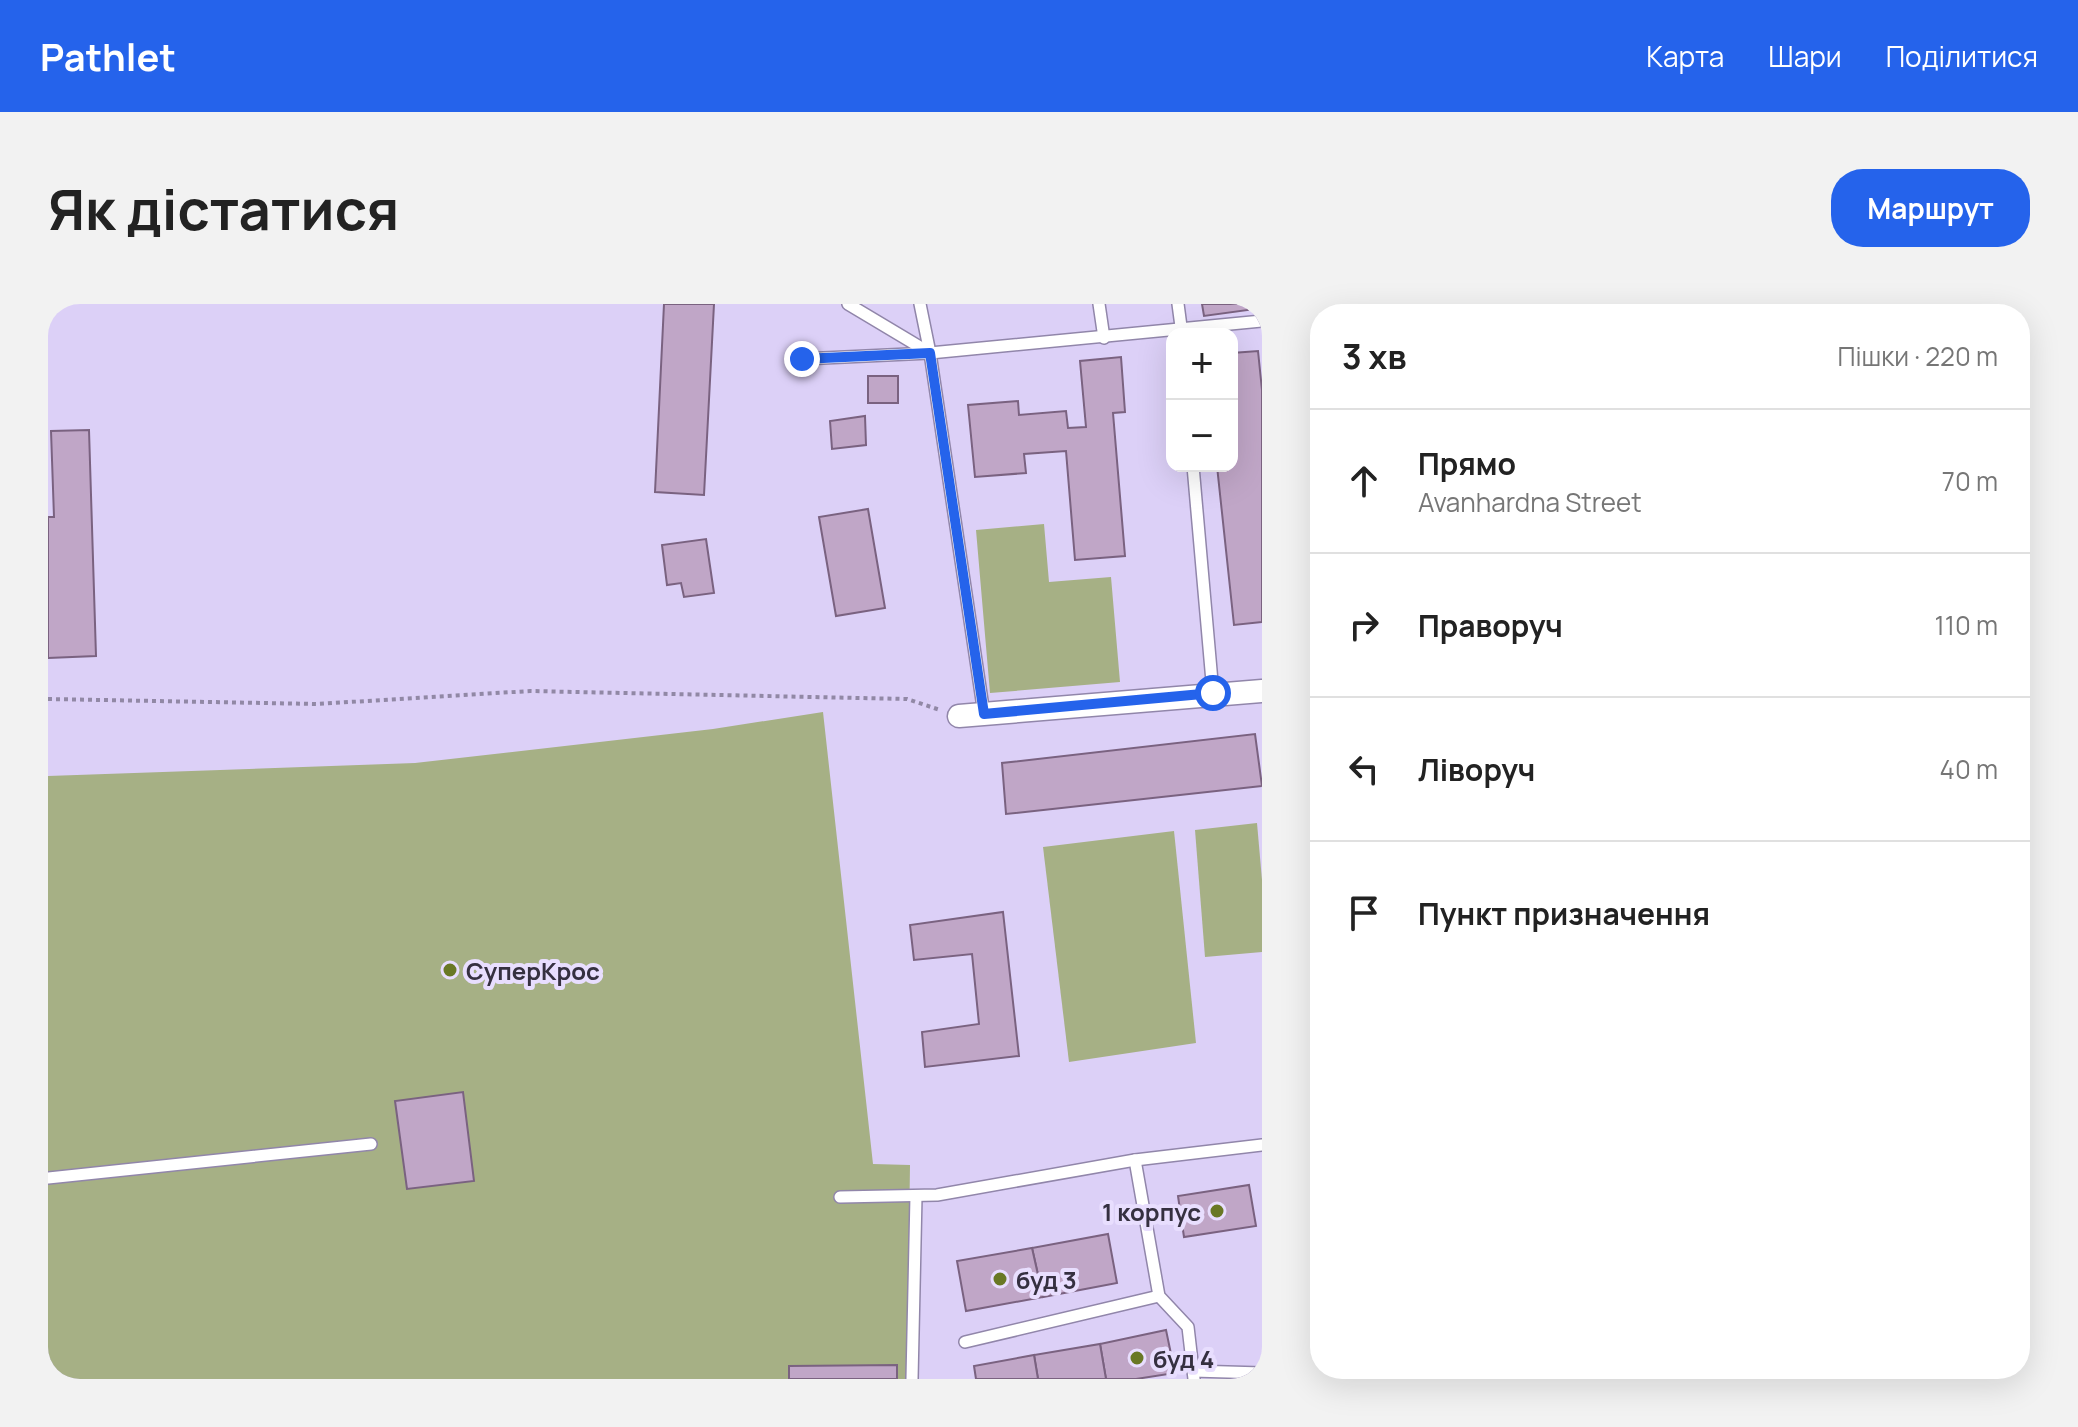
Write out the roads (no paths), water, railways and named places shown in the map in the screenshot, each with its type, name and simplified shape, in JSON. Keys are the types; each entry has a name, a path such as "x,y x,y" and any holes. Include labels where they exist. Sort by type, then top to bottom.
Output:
{"street":[{"path":"959,716 1262,691"}],"lane":[{"path":"848,304 930,353"},
{"path":"920,304 984,714"},
{"path":"1099,304 1104,338"},
{"path":"1178,304 1181,328"},
{"path":"1211,328 1262,321"},
{"path":"802,359 930,353 1166,333"},
{"path":"1194,472 1213,693"},
{"path":"48,1178 371,1144"},
{"path":"840,1197 937,1195 1135,1160 1262,1145"},
{"path":"1135,1160 1159,1296 1188,1327 1193,1375 1262,1373"},
{"path":"912,1379 916,1196"},
{"path":"965,1342 1159,1296"}],"place":[{"name":"СуперКрос","path":"450,970"},
{"name":"1 корпус","path":"1217,1211"},
{"name":"буд 3","path":"1000,1279"},
{"name":"буд 4","path":"1137,1358"}]}
